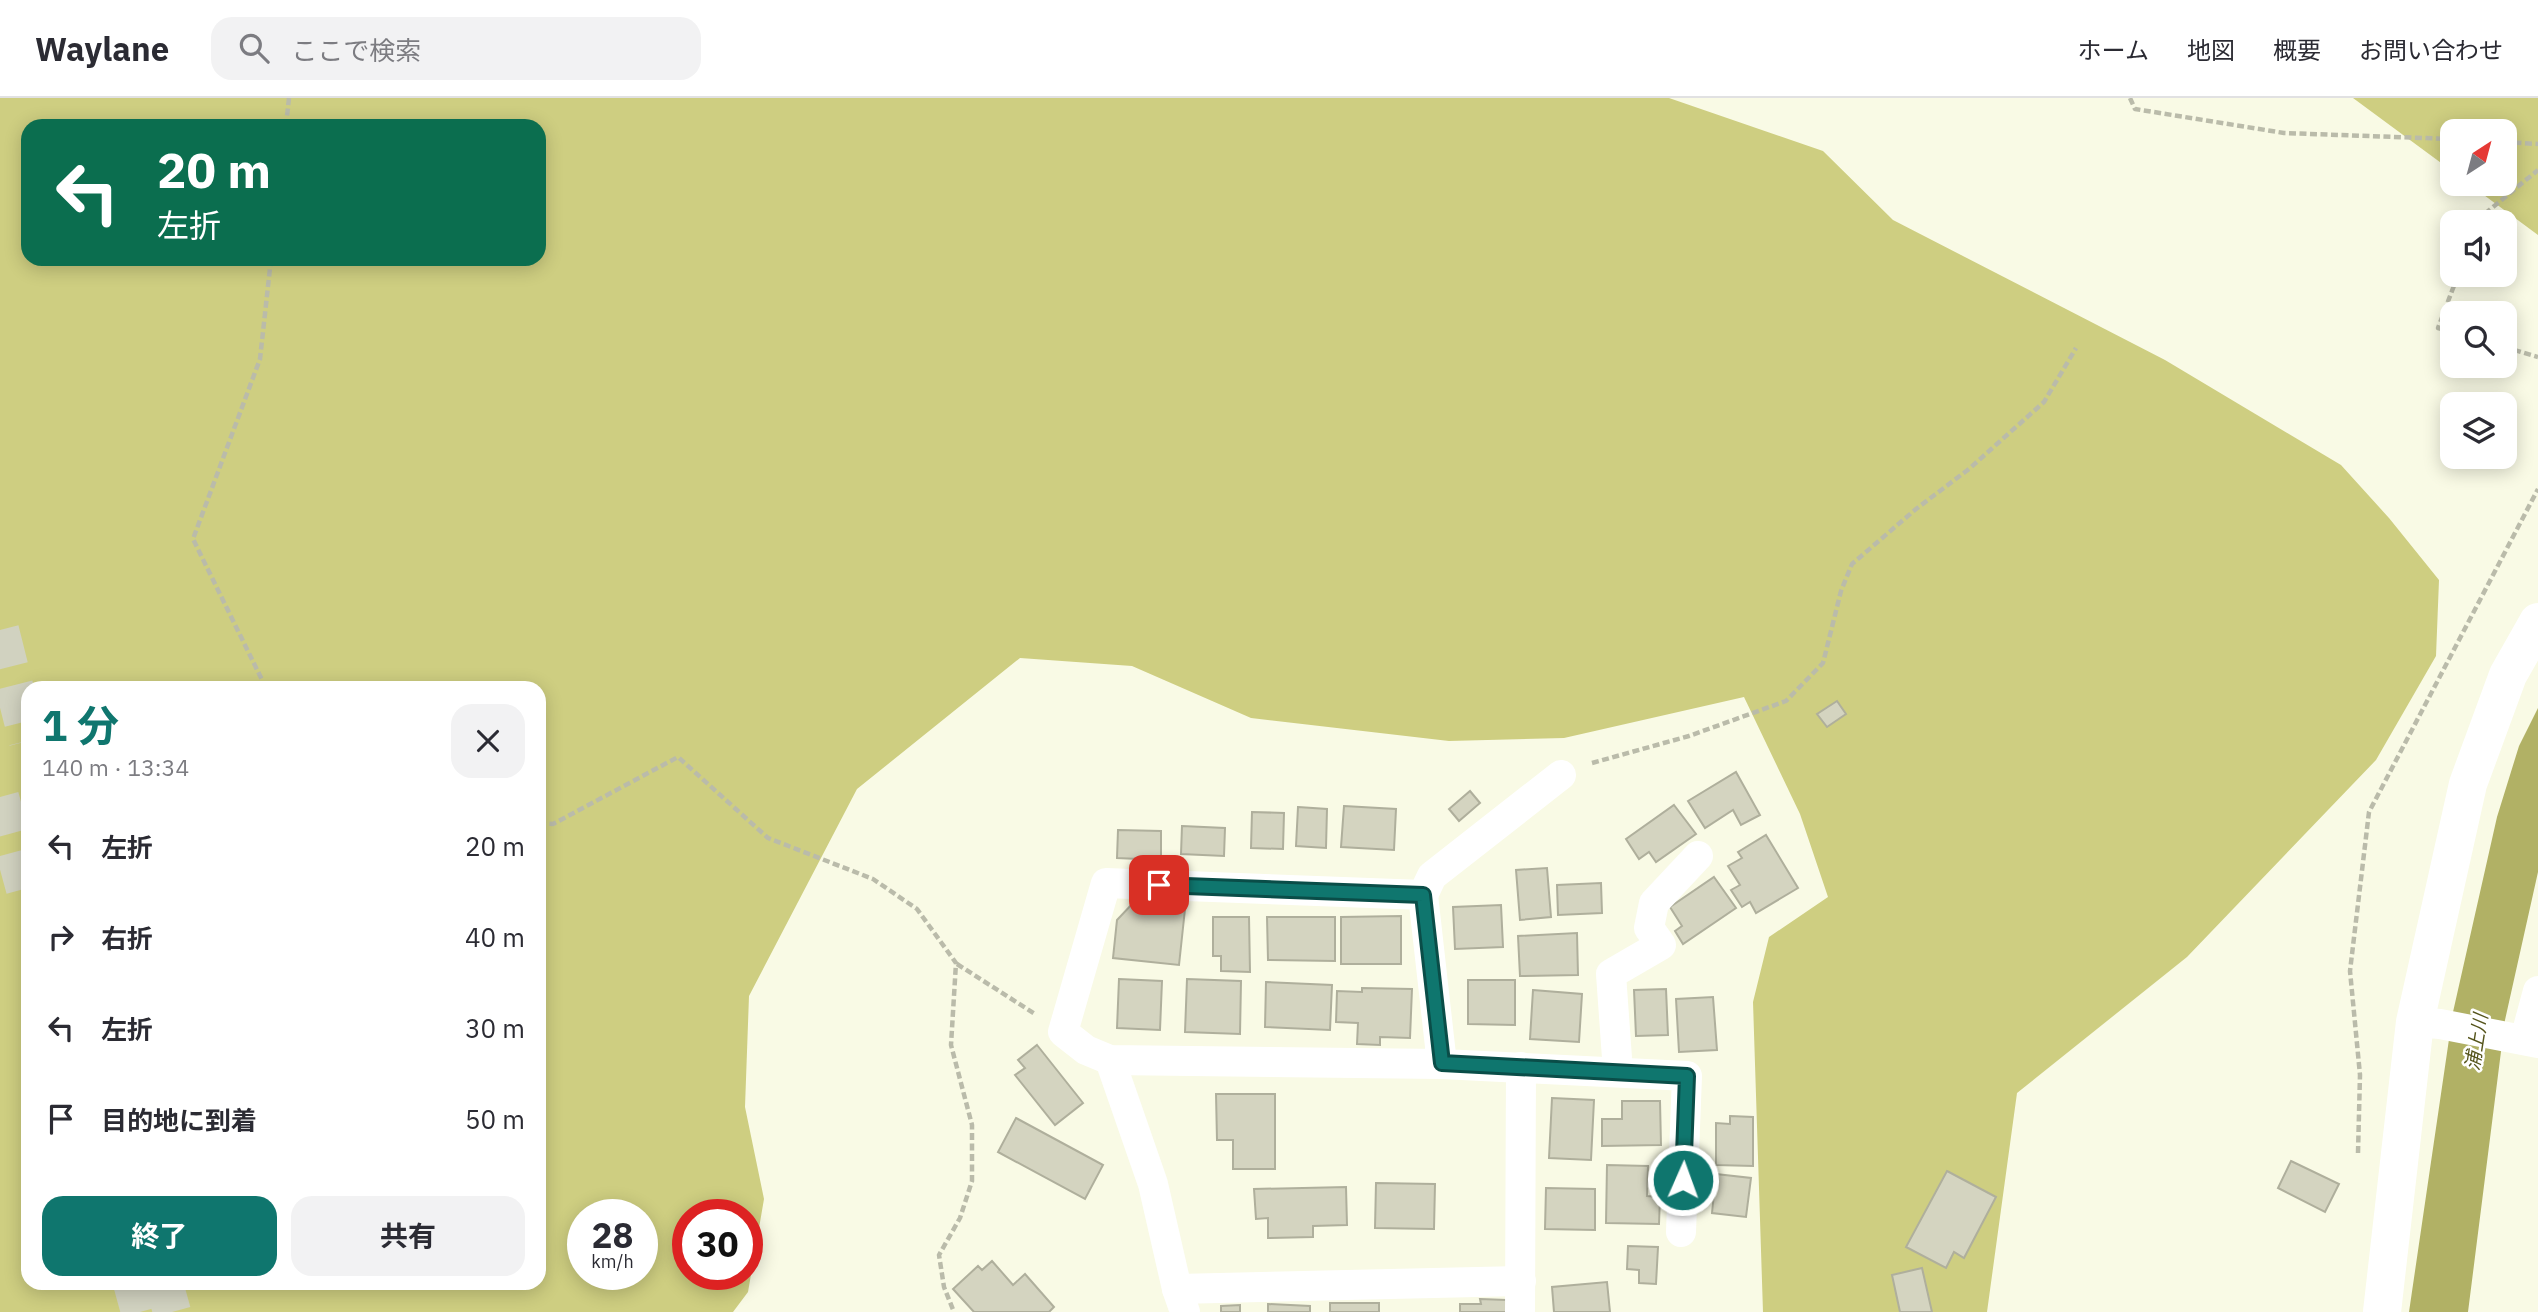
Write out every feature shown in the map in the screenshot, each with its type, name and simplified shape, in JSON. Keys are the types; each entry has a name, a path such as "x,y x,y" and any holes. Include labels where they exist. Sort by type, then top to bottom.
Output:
{"street":[{"path":"2382,1312 2468,784 2508,675 2538,622"},
{"path":"1442,1063 1423,895 1432,876 1561,775"},
{"path":"1618,1072 1611,974 1661,945 1649,928 1654,903 1698,856"},
{"path":"1423,895 1106,883 1063,1032 1086,1050 1110,1060 1442,1063 1687,1076 1681,1232"},
{"path":"2428,1023 2531,1041 2538,991"},
{"path":"1110,1060 1153,1184 1181,1301 1521,1281"},
{"path":"1520,1312 1521,1067"}],"path":[{"path":"287,119 289,98"},
{"path":"2130,98 2135,109 2284,133 2440,139"},
{"path":"2517,143 2538,144"},
{"path":"2489,210 2538,170"},
{"path":"262,681 192,539 260,359 270,266"},
{"path":"1561,775 1598,761 1689,736 1786,701 1823,663 1841,591 1852,564 1916,509 1969,470 2044,402 2076,348"},
{"path":"2517,351 2538,357"},
{"path":"2358,1158 2360,1075 2350,971 2370,812 2538,489"},
{"path":"546,824 553,824 678,757 768,838 873,879 917,909 956,963 1063,1032"},
{"path":"954,1312 944,1287 939,1255 960,1218 971,1181 972,1125 951,1045 956,963"}],"shaded area":[{"path":"0,98 1669,98 1823,151 1893,220 2165,360 2341,465 2389,518 2439,580 2436,656 2376,760 2187,957 2017,1093 1987,1312 1763,1312 1753,1002 1769,937 1828,897 1800,814 1744,697 1564,738 1449,741 1251,718 1132,666 1020,658 857,789 749,996 745,1107 764,1199 763,1205 763,1199 672,1199 672,1290 748,1292 733,1312 0,1312"},
{"path":"2353,98 2538,98 2538,235 2517,219 2517,210 2504,210 2485,196 2517,196 2517,119 2440,119 2440,162"}],"water":[{"name":"浦上川","path":"2538,708 2538,872 2505,1020 2468,1312 2409,1312 2453,1012 2497,817 2519,746"}],"building":[{"path":"1837,701 1846,714 1827,727 1817,714"},
{"path":"1736,772 1760,815 1741,825 1733,810 1705,828 1688,801"},
{"path":"1470,791 1480,803 1459,821 1449,809"},
{"path":"1674,805 1696,834 1656,862 1649,852 1639,859 1626,839"},
{"path":"1344,806 1396,809 1394,850 1341,847"},
{"path":"1298,807 1327,809 1326,848 1296,846"},
{"path":"1252,812 1284,813 1283,849 1251,848"},
{"path":"1182,826 1225,828 1224,856 1181,854"},
{"path":"1118,830 1161,831 1161,860 1117,858"},
{"path":"1766,835 1798,888 1756,913 1750,902 1742,907 1731,890 1740,885 1728,866 1742,858 1738,852"},
{"path":"1547,868 1551,917 1520,920 1516,870"},
{"path":"1714,877 1736,908 1683,944 1675,931 1682,926 1670,907"},
{"path":"1601,883 1602,913 1558,915 1557,885"},
{"path":"1133,903 1185,909 1179,965 1113,958 1117,920"},
{"path":"1501,905 1503,947 1455,949 1453,907"},
{"path":"1401,916 1401,964 1341,964 1341,917"},
{"path":"1213,917 1249,917 1250,972 1221,971 1221,956 1213,956"},
{"path":"1267,917 1335,917 1335,961 1268,960"},
{"path":"1577,933 1578,975 1520,976 1518,936"},
{"path":"1119,979 1162,981 1160,1030 1117,1028"},
{"path":"1187,979 1241,981 1240,1034 1185,1032"},
{"path":"1468,980 1515,980 1515,1025 1468,1024"},
{"path":"1266,982 1332,985 1330,1030 1265,1027"},
{"path":"1362,988 1412,989 1410,1038 1380,1037 1380,1045 1357,1044 1358,1023 1336,1022 1337,991 1362,992"},
{"path":"1666,989 1668,1035 1636,1036 1634,990"},
{"path":"1533,990 1582,994 1579,1042 1530,1039"},
{"path":"1713,997 1717,1050 1679,1052 1676,999"},
{"path":"1037,1045 1083,1103 1055,1125 1015,1075 1025,1068 1018,1060"},
{"path":"1216,1094 1275,1094 1275,1169 1233,1169 1233,1140 1217,1140"},
{"path":"1552,1098 1594,1100 1591,1160 1549,1158"},
{"path":"1622,1101 1660,1101 1661,1145 1602,1146 1602,1119 1622,1119"},
{"path":"1730,1116 1753,1117 1753,1166 1716,1165 1716,1123 1730,1124"},
{"path":"1016,1118 1103,1165 1085,1199 998,1152"},
{"path":"2291,1161 2339,1184 2325,1212 2278,1188"},
{"path":"1607,1165 1648,1166 1647,1196 1660,1197 1659,1224 1606,1223"},
{"path":"1947,1171 1996,1197 1964,1258 1954,1252 1946,1268 1906,1247"},
{"path":"1716,1174 1751,1178 1746,1217 1712,1213"},
{"path":"1376,1183 1435,1184 1434,1229 1375,1228"},
{"path":"1346,1187 1347,1225 1313,1226 1313,1237 1268,1238 1268,1218 1256,1219 1254,1189"},
{"path":"1546,1188 1595,1189 1595,1230 1545,1229"},
{"path":"1628,1246 1658,1247 1656,1284 1639,1283 1639,1270 1627,1269"},
{"path":"992,1261 1013,1285 1025,1274 1054,1307 1049,1312 974,1312 953,1289 978,1266 982,1270"},
{"path":"1922,1268 1932,1312 1900,1312 1892,1275"},
{"path":"1607,1282 1610,1312 1554,1312 1552,1287"},
{"path":"1480,1299 1506,1300 1506,1312 1460,1312 1460,1304 1481,1304"},
{"path":"1330,1303 1379,1303 1379,1312 1330,1312"},
{"path":"1268,1304 1310,1306 1310,1312 1268,1312"},
{"path":"1240,1305 1240,1312 1221,1312 1221,1306"}],"tunnel":[{"path":"0,630 21,713"},
{"path":"0,797 21,874"},
{"path":"134,1290 140,1312"},
{"path":"166,1290 172,1312"}],"route":[{"path":"1159,885 1423,895 1442,1063 1687,1076 1683,1180"}]}
